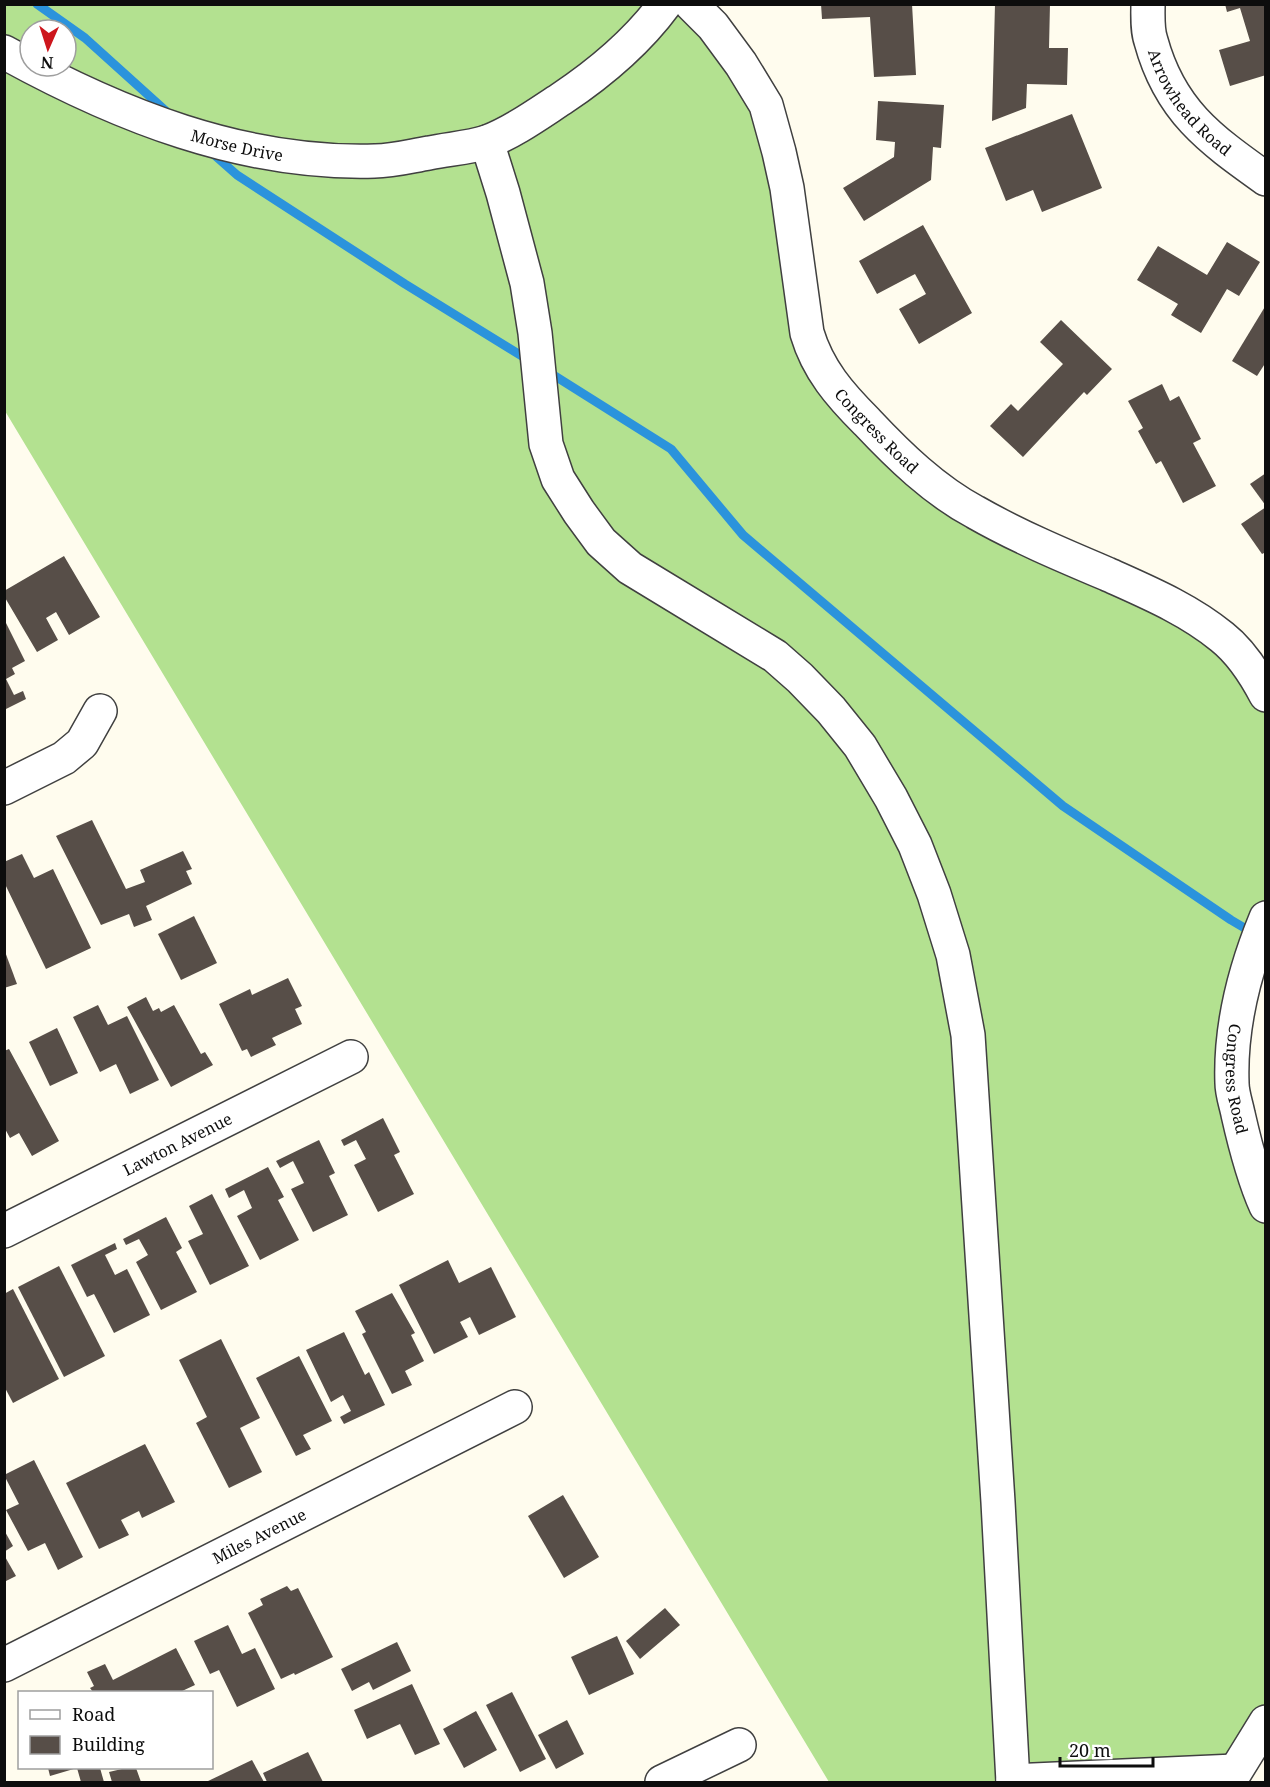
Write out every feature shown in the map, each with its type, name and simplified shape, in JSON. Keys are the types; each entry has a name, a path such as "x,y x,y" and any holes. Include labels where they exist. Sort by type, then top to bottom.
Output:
{"street":[{"name":"Morse Drive","path":"4,52 85,94 134,114 241,148 329,161 378,161 487,142 531,119 579,87 623,52 665,4"},
{"name":"Congress Road","path":"691,4 713,26 741,63 766,105 787,188 807,333 813,353 826,376 900,457 937,488 973,512 1051,550 1156,595 1224,638 1254,671 1266,695"},
{"name":"Arrowhead Road","path":"1148,4 1150,39 1164,78 1187,116 1219,146 1266,179"},
{"path":"487,142 527,283 535,333 546,444 558,479 601,542 630,568 775,656 831,710 861,746 891,798 915,845 934,894 953,955 968,1035 998,1502 1013,1782 1232,1777 1266,1722"},
{"path":"4,788 64,758 82,743 100,711"},
{"name":"Congress Road","path":"1266,918 1250,958 1244,983 1232,1053 1232,1085 1244,1140 1266,1206"},
{"name":"Lawton Avenue","path":"4,1231 351,1057"},
{"name":"Miles Avenue","path":"4,1665 515,1407"},
{"path":"662,1782 739,1745"}],"green space":[{"path":"691,4 741,64 807,333 900,457 1156,595 1265,695 1265,918 1237,1019 1265,1206 1266,1722 1229,1782 829,1782 5,411 5,5"}],"building":[{"path":"821,4 912,4 916,75 874,77 870,17 822,19"},
{"path":"995,4 1050,4 1049,48 1068,48 1067,85 1027,84 1026,108 992,121"},
{"path":"1225,4 1266,4 1266,75 1230,86 1219,50 1250,41 1240,8 1227,12"},
{"path":"878,101 944,105 941,148 933,147 931,180 864,221 843,188 894,157 895,142 876,140"},
{"path":"1072,114 1102,188 1042,212 1033,190 1006,201 985,148"},
{"path":"923,225 972,313 919,344 899,309 926,294 915,274 877,294 859,261"},
{"path":"1227,242 1260,262 1239,296 1227,289 1201,333 1171,315 1178,304 1137,280 1158,246 1207,275"},
{"path":"1266,305 1266,362 1257,376 1232,361"},
{"path":"1061,320 1112,369 1087,395 1084,392 1023,457 990,426 1011,404 1018,411 1063,364 1040,342"},
{"path":"1162,384 1170,401 1179,396 1201,439 1193,443 1216,486 1183,503 1161,461 1156,464 1138,431 1143,428 1128,401"},
{"path":"1266,473 1266,506 1250,484"},
{"path":"1266,507 1266,552 1262,554 1241,524"},
{"path":"64,556 100,617 69,635 56,612 46,618 58,640 37,652 4,596 4,591"},
{"path":"4,619 25,661 12,668 15,674 6,679 14,695 23,691 26,699 4,710"},
{"path":"92,820 126,889 145,882 140,870 183,851 192,869 186,871 192,884 146,906 152,920 134,927 129,914 101,925 56,836"},
{"path":"22,854 34,878 53,869 91,948 46,969 4,882 4,862"},
{"path":"194,916 217,963 181,980 158,934"},
{"path":"4,949 17,984 4,988"},
{"path":"288,978 302,1006 295,1009 302,1024 272,1038 276,1045 251,1057 247,1049 242,1051 219,1004 250,989 252,995"},
{"path":"146,997 153,1011 159,1008 161,1012 174,1005 201,1054 205,1052 213,1065 171,1087 127,1007"},
{"path":"98,1005 108,1025 127,1016 159,1080 130,1094 116,1064 100,1072 73,1017"},
{"path":"57,1028 78,1073 50,1086 29,1042"},
{"path":"9,1049 59,1141 32,1156 19,1133 10,1138 4,1127 4,1051"},
{"path":"383,1118 400,1152 394,1155 414,1194 378,1212 354,1165 366,1159 356,1140 344,1146 341,1140"},
{"path":"319,1140 335,1173 329,1176 348,1215 313,1232 291,1189 304,1183 293,1161 280,1168 276,1161"},
{"path":"268,1167 284,1197 278,1200 299,1240 260,1260 237,1216 252,1208 244,1190 229,1198 225,1189"},
{"path":"212,1194 249,1266 210,1285 188,1241 203,1234 189,1206"},
{"path":"166,1217 182,1248 176,1252 197,1292 161,1310 136,1262 148,1255 139,1239 126,1245 123,1239"},
{"path":"115,1243 117,1249 105,1255 115,1275 127,1269 150,1315 114,1333 94,1294 87,1297 71,1265"},
{"path":"448,1260 459,1283 491,1267 516,1317 479,1335 470,1317 460,1322 468,1337 434,1354 399,1285"},
{"path":"59,1266 105,1356 64,1377 18,1287"},
{"path":"13,1289 59,1379 13,1403 4,1386 4,1294"},
{"path":"392,1293 415,1333 411,1335 424,1361 405,1371 412,1385 392,1394 362,1334 366,1332 355,1311"},
{"path":"344,1332 365,1375 369,1372 385,1405 344,1424 340,1417 351,1411 343,1395 331,1402 306,1350"},
{"path":"221,1339 260,1418 240,1428 262,1472 229,1488 196,1423 207,1417 179,1360"},
{"path":"299,1356 332,1421 303,1435 311,1449 296,1456 256,1378"},
{"path":"145,1444 175,1502 142,1518 139,1511 121,1520 129,1535 99,1549 66,1483"},
{"path":"34,1460 83,1557 58,1570 45,1543 28,1551 6,1510 19,1504 4,1475"},
{"path":"563,1495 599,1557 564,1578 528,1516"},
{"path":"4,1530 13,1546 4,1552"},
{"path":"4,1555 16,1576 4,1582"},
{"path":"287,1586 291,1591 298,1588 333,1657 281,1679 248,1613 263,1605 260,1599"},
{"path":"665,1608 680,1625 640,1659 626,1641"},
{"path":"228,1625 242,1654 255,1648 275,1689 237,1707 219,1670 210,1674 194,1641"},
{"path":"617,1636 634,1674 589,1695 571,1657"},
{"path":"397,1642 411,1671 373,1690 369,1682 352,1691 341,1669"},
{"path":"176,1648 195,1685 182,1691 92,1691 90,1688 94,1686 87,1672 105,1664 113,1680"},
{"path":"412,1684 440,1744 415,1755 400,1724 367,1739 354,1710"},
{"path":"512,1692 546,1759 520,1772 486,1705"},
{"path":"476,1711 497,1750 464,1768 443,1729"},
{"path":"567,1720 584,1754 556,1769 538,1735"},
{"path":"308,1752 323,1782 267,1782 263,1773"},
{"path":"252,1760 264,1782 206,1782"},
{"path":"48,1769 74,1769 50,1776"},
{"path":"77,1769 100,1769 104,1782 81,1782"},
{"path":"136,1769 141,1782 112,1782 109,1772"}],"waterway":[{"path":"37,4 85,38 167,112"},
{"path":"211,152 237,175 405,284 530,361"},
{"path":"547,371 671,449 743,535 1063,806 1253,933"}]}
